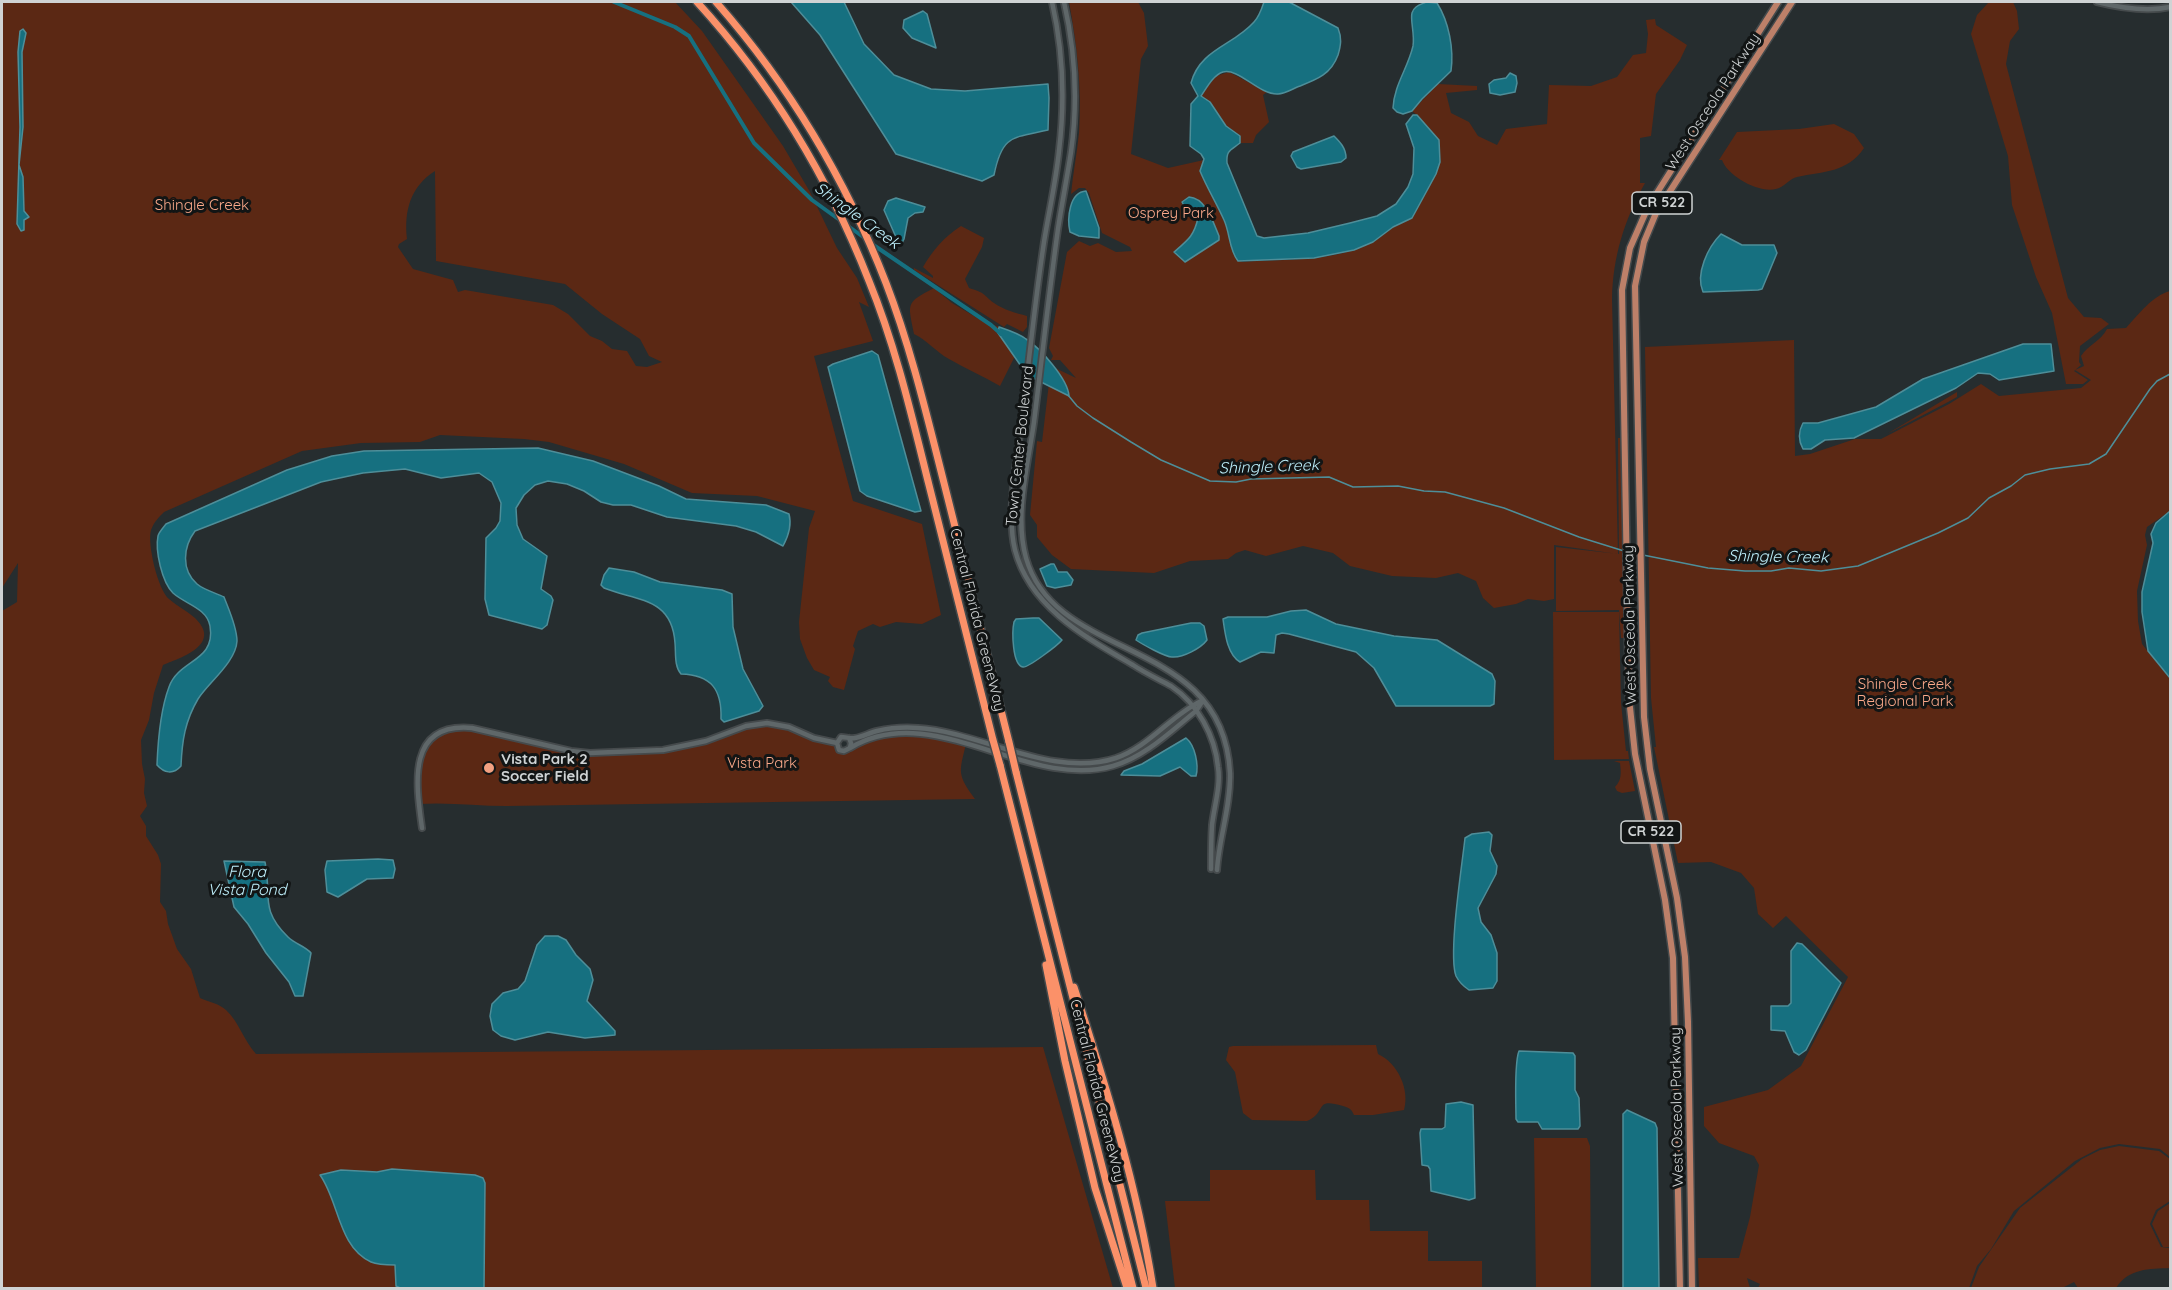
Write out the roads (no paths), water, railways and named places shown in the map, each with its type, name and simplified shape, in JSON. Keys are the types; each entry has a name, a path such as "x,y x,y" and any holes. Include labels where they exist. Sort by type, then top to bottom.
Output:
{"highway":[{"name":"Central Florida GreeneWay","path":"697,2 739,52 779,108 814,165 838,211 870,283 892,344 1132,1288"},
{"name":"Central Florida GreeneWay","path":"716,2 762,58 807,124 863,228 889,292 911,359 1146,1288"},
{"path":"1040,924 1054,1007 1092,1178 1127,1288"},
{"path":"1059,939 1101,1069 1116,1124 1133,1189 1153,1288"}],"main road":[{"name":"West Osceola Parkway","path":"1680,1288 1673,958 1665,900 1632,736 1629,698 1621,299 1625,269 1634,236 1648,207 1778,2"},
{"name":"West Osceola Parkway","path":"1692,1288 1686,966 1677,898 1646,744 1635,286 1650,226 1663,201 1792,2"}],"street":[{"name":"Town Center Boulevard","path":"1052,2 1060,36 1063,95 1060,146 1044,241 1026,381 1012,524 1015,548 1022,571 1035,592 1067,623 1132,665 1172,687 1192,706 1206,726 1219,768 1212,826 1214,869 1229,793 1230,772 1220,731 1203,700 1181,679 1161,666 1069,618 1055,606 1042,591 1032,573 1026,558 1022,535 1043,343 1071,151 1075,101 1073,58 1064,2"},
{"path":"2097,2 2130,8 2170,7"},
{"path":"2159,2 2161,9"},
{"path":"837,743 842,737 849,738 891,729 918,728 948,733 1047,760 1076,763 1106,761 1139,747 1203,700"},
{"path":"837,743 837,747 842,751 875,738 920,734 944,738 1046,766 1098,769 1131,759 1196,711 1203,700"},
{"path":"422,828 417,784 417,767 420,756 436,735 456,728 472,728 571,751 590,753 663,750 706,741 746,726 767,723 837,743"},
{"path":"849,738 850,748"}],"water":[{"path":"791,2 844,2 864,44 894,75 931,89 965,91 1048,84 1048,130 1010,140 1001,152 994,175 982,181 896,154 820,35"},
{"path":"1264,2 1289,2 1338,28 1341,42 1338,55 1328,71 1286,92 1271,93 1236,74 1223,72 1213,79 1201,96 1210,102 1226,126 1240,136 1240,143 1228,153 1227,163 1257,236 1264,238 1308,233 1377,216 1396,204 1408,187 1413,174 1414,148 1406,124 1413,115 1417,115 1439,140 1440,162 1436,174 1412,218 1393,227 1373,242 1354,250 1314,258 1238,261 1233,252 1224,220 1200,171 1204,159 1190,146 1191,104 1198,96 1191,83 1195,72 1209,55 1237,37 1254,22"},
{"path":"1426,2 1437,3 1445,19 1451,45 1451,71 1412,111 1403,114 1393,108 1394,100 1413,46 1412,13 1416,7"},
{"path":"923,11 927,14 936,48 912,38 903,28 904,20"},
{"path":"23,29 26,33 22,52 23,127 19,165 23,177 24,211 29,217 24,220 24,230 21,231 17,224 20,127 18,52 20,31"},
{"path":"1510,73 1516,76 1515,92 1500,95 1490,93 1489,84 1494,80 1506,78"},
{"path":"1334,136 1344,148 1346,158 1341,162 1301,169 1297,167 1291,156 1293,152"},
{"path":"1086,191 1099,228 1099,238 1079,236 1070,232 1070,207 1076,196"},
{"path":"1189,197 1195,198 1204,206 1214,224 1219,240 1185,262 1174,252 1190,237 1198,218 1188,213 1182,202"},
{"path":"896,198 925,207 923,212 915,213 908,218 901,245 884,210 888,201"},
{"path":"1721,234 1742,245 1774,245 1777,253 1762,289 1703,292 1701,277 1704,261"},
{"path":"999,327 1020,335 1032,343 1059,373 1069,396 1033,378 1023,369 998,333"},
{"path":"2023,344 2051,344 2054,371 1999,380 1990,374 1978,373 1956,388 1854,438 1825,440 1811,449 1803,449 1801,446 1799,436 1803,423 1818,423 1876,407 1923,379"},
{"path":"872,351 878,355 921,511 915,512 867,496 860,491 828,367"},
{"path":"538,448 593,461 659,486 686,499 766,505 789,514 788,534 783,546 756,532 736,526 667,517 631,505 601,502 567,484 548,481 535,485 524,495 516,508 517,525 523,539 547,556 541,589 553,600 547,625 542,629 489,615 485,599 486,538 500,521 501,503 492,482 479,473 441,478 405,469 363,473 321,482 195,531 191,537 186,551 188,572 197,584 224,597 234,624 237,641 232,657 198,699 190,715 182,748 181,766 169,772 157,765 162,715 169,687 180,671 208,647 210,638 210,626 205,615 173,593 166,582 157,542 166,524 287,470 332,456 364,451"},
{"path":"2170,511 2170,678 2148,651 2142,612 2142,592 2153,543 2151,534 2156,523"},
{"path":"1054,564 1058,572 1067,572 1073,580 1071,585 1055,588 1047,586 1040,569"},
{"path":"609,568 634,572 660,582 722,590 732,594 733,627 743,669 763,706 759,711 724,722 721,719 717,692 713,686 700,677 681,674 679,671 672,628 667,617 650,603 604,588 601,585"},
{"path":"1306,610 1336,624 1394,636 1437,640 1492,674 1495,681 1494,704 1490,706 1396,706 1374,668 1356,652 1289,634 1276,635 1274,653 1261,652 1240,662 1232,654 1227,643 1223,619 1267,617"},
{"path":"1039,618 1062,640 1023,667 1019,665 1015,654 1014,622 1016,619"},
{"path":"1200,623 1204,626 1207,640 1196,649 1181,656 1164,655 1136,640 1142,633"},
{"path":"1186,738 1192,745 1195,756 1196,776 1191,776 1180,767 1160,776 1121,775 1124,771 1142,764"},
{"path":"1489,832 1492,835 1490,851 1497,866 1496,874 1478,908 1481,922 1491,935 1497,953 1497,981 1493,988 1469,990 1457,978 1454,965 1455,930 1465,838 1472,834"},
{"path":"393,860 395,869 393,878 367,879 338,897 327,892 325,870 327,861"},
{"name":"Flora Vista Pond","path":"224,861 265,862 268,901 273,918 288,937 311,953 303,996 295,996 289,982 234,907"},
{"path":"545,936 558,936 566,940 576,955 590,969 593,980 587,1001 615,1031 615,1035 585,1038 548,1032 515,1040 501,1036 493,1030 490,1016 492,1004 503,993 518,989 525,981 537,945"},
{"path":"1797,943 1802,944 1841,983 1806,1050 1799,1055 1794,1052 1785,1031 1771,1030 1771,1006 1788,1006 1791,1003 1791,951"},
{"path":"1519,1051 1573,1053 1575,1056 1575,1090 1579,1098 1580,1126 1578,1129 1542,1129 1538,1122 1518,1122 1516,1119 1516,1065"},
{"path":"1461,1102 1473,1105 1475,1198 1469,1200 1431,1191 1430,1169 1422,1165 1421,1129 1445,1127 1446,1104"},
{"path":"1627,1110 1655,1123 1657,1128 1659,1288 1623,1288 1623,1114"},
{"path":"392,1169 475,1175 483,1178 485,1183 484,1288 400,1288 396,1286 395,1265 371,1262 352,1246 345,1235 320,1175 341,1170 377,1172"}],"waterway":[{"name":"Shingle Creek","path":"614,2 675,27 689,36 754,143 812,200 866,239"},
{"name":"Shingle Creek","path":"872,244 1001,334"},
{"name":"Shingle Creek","path":"1643,555 1708,568 1745,571 1789,568 1821,571 1858,566 1968,518 1989,498 2025,475 2089,464 2106,454 2150,389 2157,381 2170,374"},
{"name":"Shingle Creek","path":"1068,395 1077,406 1093,418 1131,442 1161,460 1210,481 1236,482 1251,479 1329,477 1353,487 1398,486 1445,492 1504,508 1579,537 1624,551"},
{"name":"Shingle Creek","path":"1629,552 1639,554"}],"place":[{"name":"Vista Park 2 Soccer Field","path":"489,768"}],"park label":[{"name":"Osprey Park","path":"1171,213"},
{"name":"Shingle Creek Regional Park","path":"1905,692"},
{"name":"Vista Park","path":"762,763"}]}
